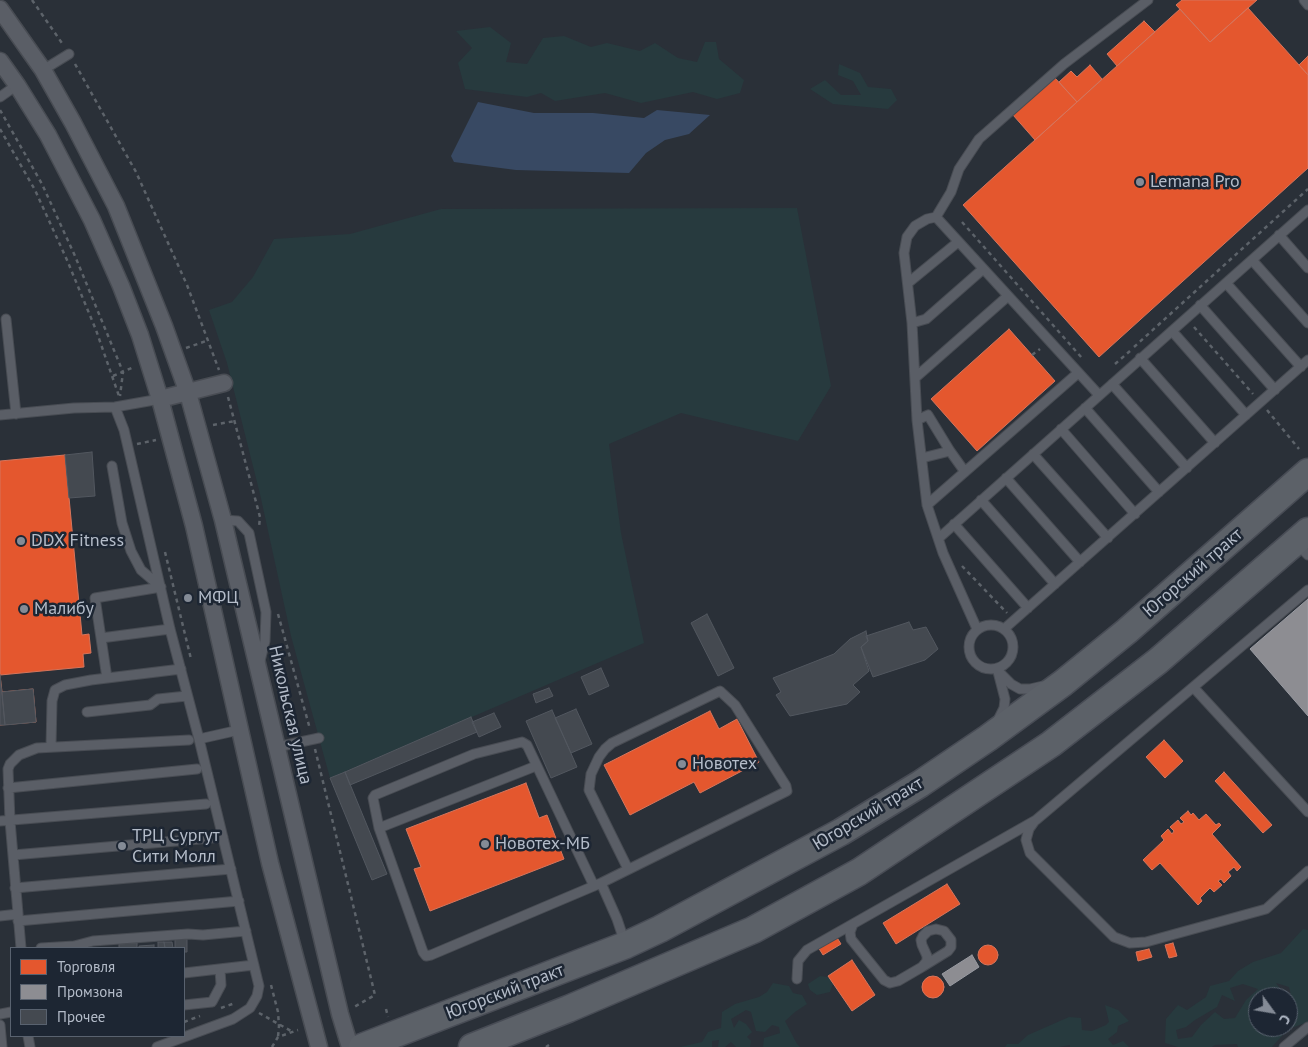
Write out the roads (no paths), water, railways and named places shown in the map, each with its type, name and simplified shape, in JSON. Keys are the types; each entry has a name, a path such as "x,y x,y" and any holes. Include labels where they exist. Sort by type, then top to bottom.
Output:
{"main road":[{"name":"Югорский тракт","path":"362,1047 626,946 739,888 841,832 920,784 988,738 1063,683 1127,631 1304,461"},
{"path":"472,1047 568,1009 753,930 859,872 1051,744 1158,661 1304,543"}],"street":[{"name":"Никольская улица","path":"0,9 43,70 116,206 164,326 188,393 223,520 340,1014 350,1047"},
{"path":"0,60 18,85 48,135 92,220 140,335 160,399 194,526 270,864 319,1047"},
{"path":"160,399 224,383"}],"lane":[{"path":"978,629 943,553 927,505 917,420 912,324 904,253 907,237 915,226 927,219 936,217 951,192 959,169 979,139 1064,64 1148,0"},
{"path":"1304,0 1308,5"},
{"path":"43,70 69,54"},
{"path":"0,97 18,85"},
{"path":"938,538 1280,235 1307,214"},
{"path":"936,217 1099,395"},
{"path":"1280,235 1308,268"},
{"path":"908,284 958,242"},
{"path":"1252,260 1308,323"},
{"path":"912,324 926,319 983,269"},
{"path":"1004,629 1304,363 1226,283"},
{"path":"916,377 1008,296"},
{"path":"1200,306 1275,390"},
{"path":"6,318 16,414"},
{"path":"1172,331 1246,415"},
{"path":"1140,358 1215,443"},
{"path":"927,505 1078,373"},
{"path":"1112,384 1187,468"},
{"path":"0,416 74,408 115,407 160,399"},
{"path":"115,407 124,430 170,629 199,739 259,986 257,996 250,1008 233,1019 185,1037"},
{"path":"1085,408 1160,492"},
{"path":"917,420 928,415 950,451 966,472"},
{"path":"1061,429 1135,514"},
{"path":"922,458 950,451"},
{"path":"1033,454 1108,538"},
{"path":"112,466 122,523 131,551 141,570 161,587"},
{"path":"1006,478 1080,562"},
{"path":"981,500 1055,584"},
{"path":"954,524 1028,608"},
{"path":"107,678 95,598 161,587"},
{"path":"797,979 798,961 800,956 807,950 1036,820 1308,590"},
{"path":"998,671 1009,660 1013,646 1008,633 1004,629 990,625 978,629 970,640 970,654 978,665 998,671 1011,684 1020,689 1063,683"},
{"path":"101,638 170,629"},
{"path":"51,747 52,701 55,690 65,685 107,678 181,669"},
{"path":"988,738 1004,708 1005,699 998,671"},
{"path":"1194,688 1308,812"},
{"path":"626,946 618,920 597,885 527,745 522,742 474,754 375,795 373,802 379,828 426,956 597,885 787,791 786,786 736,705 720,691 612,743 599,757 591,774 589,790 628,869"},
{"path":"87,712 150,705 158,699 187,696"},
{"path":"199,739 239,730"},
{"path":"278,746 316,739"},
{"path":"21,947 13,855 5,821 10,764 20,755 37,748 189,740"},
{"path":"379,828 536,766"},
{"path":"8,788 196,770"},
{"path":"5,821 206,804"},
{"path":"1036,820 1029,829 1026,840 1030,854 1114,937 1130,942 1146,942 1266,909 1308,871"},
{"path":"13,855 223,836"},
{"path":"15,888 231,869"},
{"path":"0,916 18,918 239,901"},
{"path":"853,924 850,932 851,939 884,980 890,983 898,981 922,967 948,951 951,947 951,940 944,931 936,929 928,931 923,936 921,940 922,946 927,956 922,967"},
{"path":"58,947 74,946 93,941 188,934 203,935 246,930"},
{"path":"185,973 254,966"},
{"path":"185,1005 212,1002 221,985 220,969"},
{"path":"0,1025 2,1047"},
{"path":"1284,1047 1308,1027"},
{"path":"157,1047 184,1037"}],"water":[{"path":"478,102 534,113 593,113 644,118 657,110 710,115 689,134 665,140 646,153 629,173 516,170 454,162 451,156"}],"place":[{"name":"Lemana Pro","path":"1140,182"},
{"name":"DDX Fitness","path":"21,541"},
{"name":"МФЦ","path":"188,598"},
{"name":"Малибу","path":"24,609"},
{"name":"Новотех","path":"682,764"},
{"name":"Новотех-МБ","path":"485,844"},
{"name":"ТРЦ Сургут Сити Молл","path":"122,846"}]}
